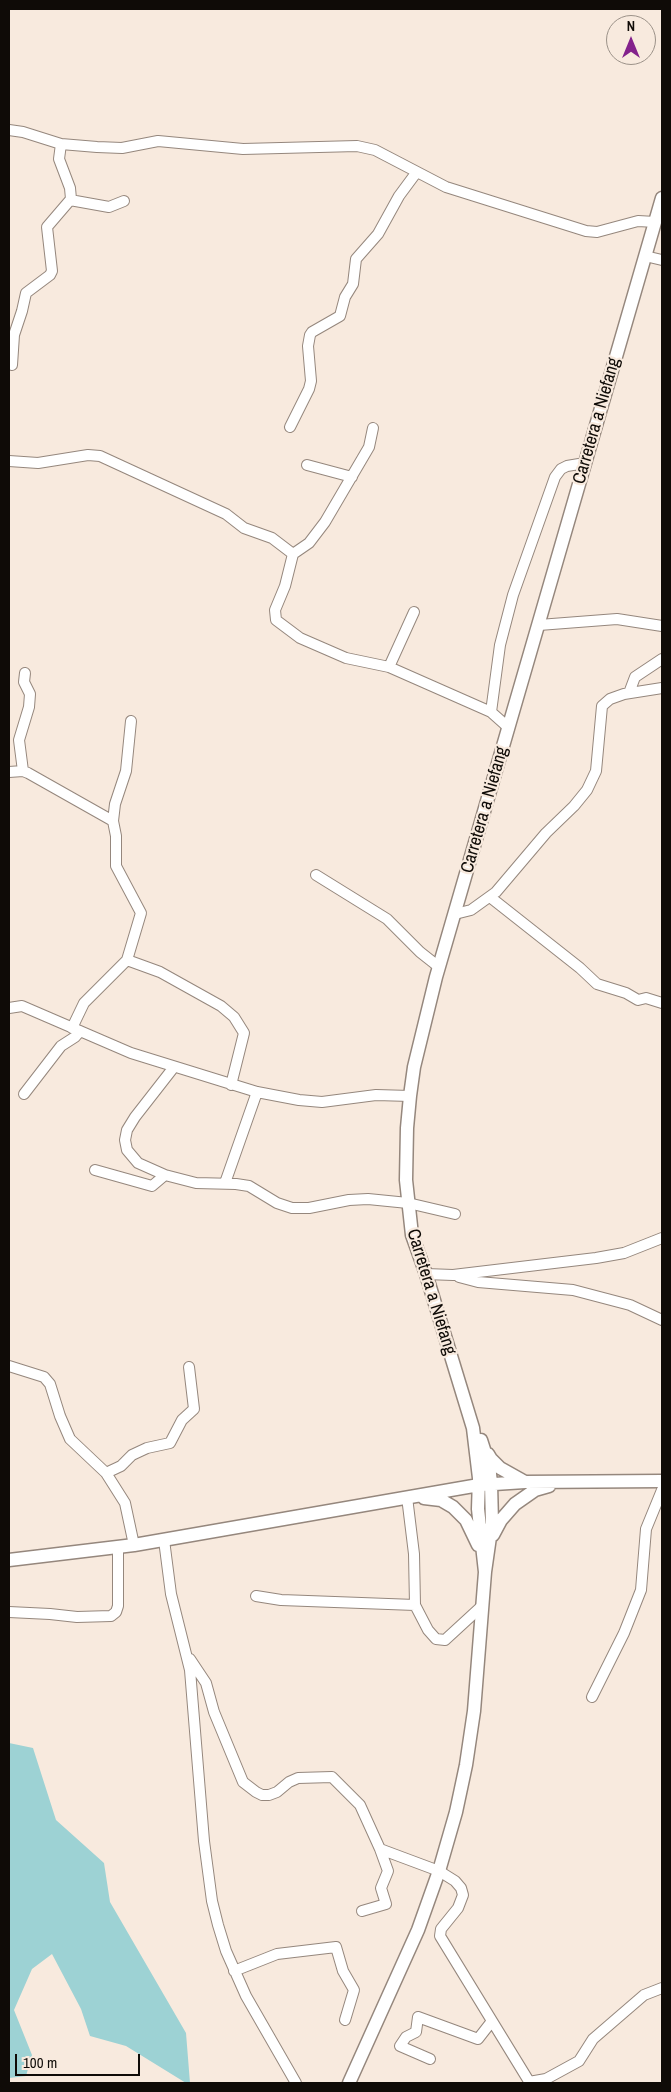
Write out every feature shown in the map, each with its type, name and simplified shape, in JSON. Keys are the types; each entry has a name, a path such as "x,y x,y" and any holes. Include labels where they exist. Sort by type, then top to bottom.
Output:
{"main road":[{"name":"Carretera a Niefang","path":"473,1428 426,1274 412,1235 408,1203 407,1128 410,1096 423,1026 439,967 662,198"},
{"path":"473,1428 491,1459 500,1468 525,1482"},
{"path":"473,1428 478,1465 485,1484 491,1540"},
{"path":"481,1440 489,1466 478,1509 485,1572"},
{"path":"460,1488 470,1483 478,1465"},
{"path":"9,1560 134,1545 485,1484 662,1481"},
{"path":"349,2083 418,1930 456,1812 466,1765 474,1711 485,1572 491,1540 500,1520 514,1504 535,1490 562,1482"},
{"path":"410,1497 441,1500 453,1507 466,1520 483,1559"}],"street":[{"path":"9,130 23,132 72,146 122,148 146,142 170,141 243,149 357,146 375,150 446,187 586,231 597,232 638,221 655,222"},
{"path":"12,365 14,335 26,292 50,275 52,271 48,227 70,200 70,188 59,159 61,144"},
{"path":"290,427 309,389 311,381 308,346 310,335 340,316 345,297 353,284 356,260 378,234 399,196 416,173"},
{"path":"70,200 109,207 124,202"},
{"path":"645,256 662,260"},
{"path":"373,428 370,447 325,522 309,543 293,554 285,586 275,610 276,620 300,638 331,652 346,658 389,667 491,712 509,728"},
{"path":"9,461 38,463 88,455 100,456 218,510 244,528 283,545 293,554"},
{"path":"491,712 500,645 513,595 555,478 561,469 567,466 585,464"},
{"path":"307,465 352,477"},
{"path":"389,667 414,612"},
{"path":"538,625 617,618 662,626"},
{"path":"629,693 635,677 662,659"},
{"path":"23,771 18,740 29,707 30,694 24,682 24,673"},
{"path":"455,914 471,910 490,897 587,790 596,771 602,706 610,699 629,693 662,688"},
{"path":"24,1094 61,1046 75,1037 79,1011 84,1003 127,960 140,913 116,866 116,836 113,821 115,804 126,771 131,721"},
{"path":"9,772 23,771 113,821"},
{"path":"316,875 387,919 420,952 439,967"},
{"path":"490,897 580,968 597,984 626,993 638,1000 646,998 662,1003"},
{"path":"127,960 160,972 221,1006 234,1017 244,1033 231,1084"},
{"path":"9,1008 22,1006 131,1053 258,1092 298,1100 322,1102 376,1096 410,1096"},
{"path":"174,1067 127,1130 125,1140 127,1150 138,1162 165,1175 196,1183 225,1183 249,1186 277,1204 292,1208 309,1208 349,1200 368,1199 408,1203 455,1214"},
{"path":"225,1183 258,1092"},
{"path":"95,1170 152,1186 165,1175"},
{"path":"426,1274 453,1275 550,1265 624,1254 662,1238"},
{"path":"453,1275 478,1282 573,1290 630,1305 662,1320"},
{"path":"9,1366 44,1377 50,1384 60,1416 70,1439 106,1473 125,1503 134,1545"},
{"path":"106,1473 147,1448 170,1443 182,1420 194,1409 189,1367"},
{"path":"592,1697 624,1633 641,1590 646,1528 662,1490"},
{"path":"410,1497 415,1605 428,1630 436,1639 445,1640 482,1606"},
{"path":"164,1540 171,1594 190,1670 198,1789 206,1860 218,1926 234,1971 246,1996 296,2083"},
{"path":"9,1612 77,1617 111,1616 116,1612 118,1606 118,1547"},
{"path":"256,1596 282,1600 415,1605"},
{"path":"187,1656 206,1683 214,1712 243,1782 256,1792 262,1795 269,1795 298,1778 332,1778 360,1805 388,1871 381,1888 386,1904 362,1912"},
{"path":"380,1849 438,1871 455,1881 461,1888 463,1895 458,1908 441,1928 440,1936 530,2082 546,2079 579,2061 593,2039 644,1995 662,1988"},
{"path":"234,1971 277,1954 336,1947 343,1972 354,1990 345,2020"},
{"path":"430,2059 400,2046 406,2037 416,2032 418,2017 478,2039 492,2021"}],"water":[{"path":"9,1743 33,1748 56,1820 104,1863 110,1902 186,2033 190,2083 186,2083 126,2046 90,2036 81,2009 52,1954 32,1969 14,2010 32,2055 26,2076 9,2078"}]}
